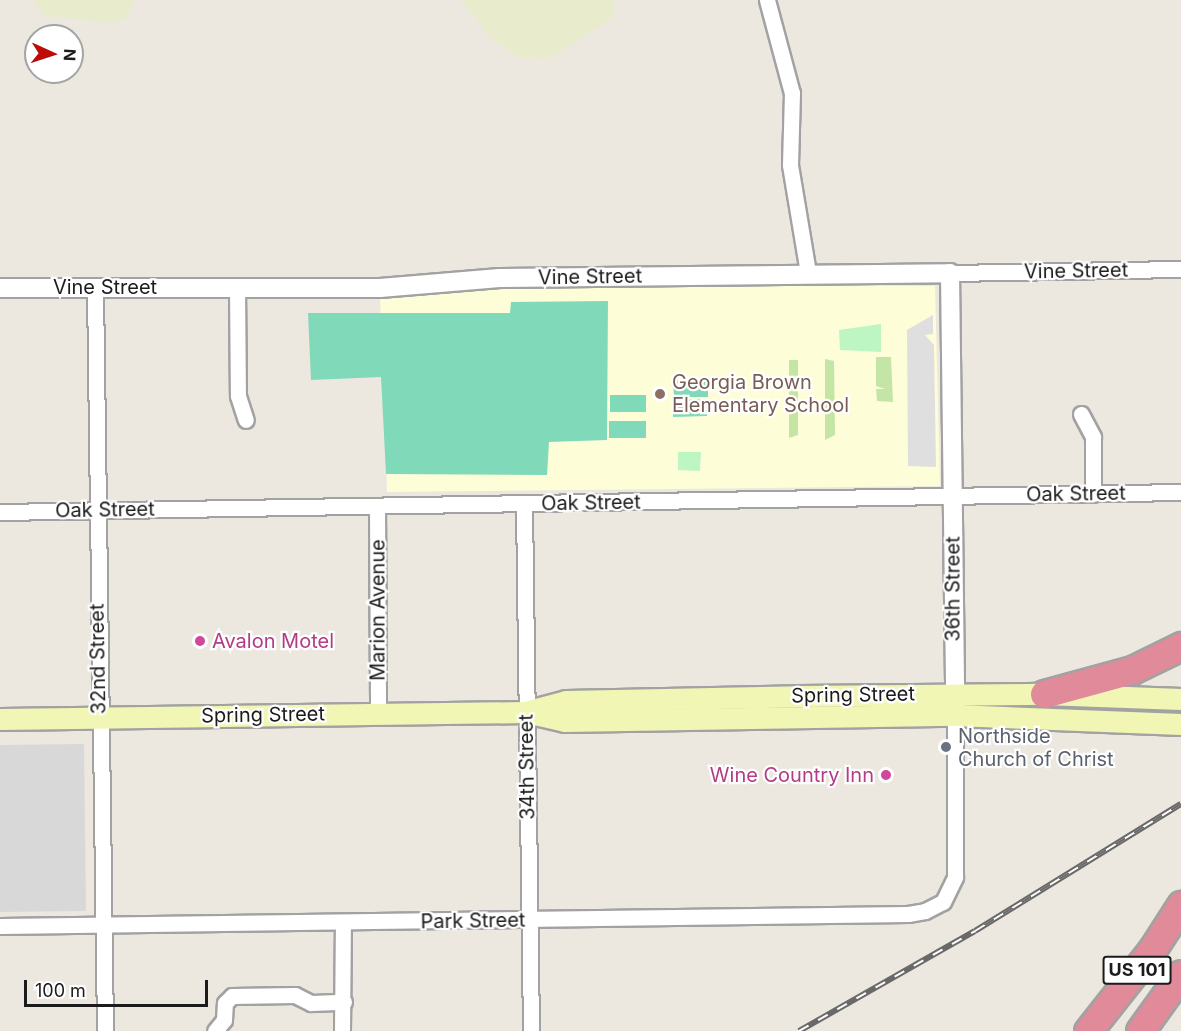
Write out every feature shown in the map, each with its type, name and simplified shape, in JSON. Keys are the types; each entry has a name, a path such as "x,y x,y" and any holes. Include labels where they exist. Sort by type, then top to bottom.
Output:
{"highway":[{"path":"1044,694 1132,670 1181,646"},
{"name":"US 101","path":"1088,1031 1152,950 1181,905"},
{"name":"US 101","path":"1140,1031 1181,974"}],"main road":[{"name":"Spring Street","path":"954,704 1044,694 1181,699"},
{"name":"Spring Street","path":"0,719 526,712 566,701 954,704 1181,724"}],"street":[{"path":"767,0 792,93 790,165 808,273"},
{"name":"Vine Street","path":"0,288 380,288 500,278 1181,269"},
{"name":"36th Street","path":"943,902 955,877 956,861 950,273"},
{"name":"32nd Street","path":"95,287 105,1031"},
{"path":"237,287 238,396 246,420"},
{"path":"1081,414 1093,437 1093,494"},
{"name":"Oak Street","path":"0,512 1181,492"},
{"name":"34th Street","path":"524,504 531,1031"},
{"name":"Marion Avenue","path":"377,506 378,714"},
{"name":"Park Street","path":"0,926 908,914 943,902"},
{"path":"342,1031 343,923"},
{"path":"215,1031 224,1020 225,1003 232,996 295,995 311,1003 344,1002"}],"shaded area":[{"path":"33,0 134,0 127,19 111,23 45,16"},
{"path":"460,0 613,0 613,18 548,59 519,58 492,38"},
{"name":"Georgia Brown Elementary School","path":"561,286 935,286 940,486 387,492 380,296"},
{"path":"933,315 933,334 925,335 934,345 936,467 908,466 907,330"},
{"path":"84,744 86,911 0,912 0,745"}],"green space":[{"path":"608,301 607,440 549,442 547,475 386,474 381,377 311,380 308,313 510,313 511,302"},
{"path":"881,324 881,352 840,350 839,330"},
{"path":"876,357 891,357 893,402 877,401 876,389 885,389 876,386"},
{"path":"825,359 834,361 835,435 825,440"},
{"path":"789,360 798,360 798,435 789,438"},
{"path":"673,380 708,380 708,397 674,397"},
{"path":"610,395 646,395 646,412 610,412"},
{"path":"707,399 707,416 673,417 673,400"},
{"path":"609,421 646,421 646,438 609,438"},
{"path":"678,452 701,452 700,471 678,470"}],"railway":[{"path":"799,1031 975,931 1181,804"}],"place":[{"name":"Georgia Brown Elementary School","path":"660,394"},
{"name":"Avalon Motel","path":"200,641"},
{"name":"Northside Church of Christ","path":"946,747"},
{"name":"Wine Country Inn","path":"886,775"}]}
